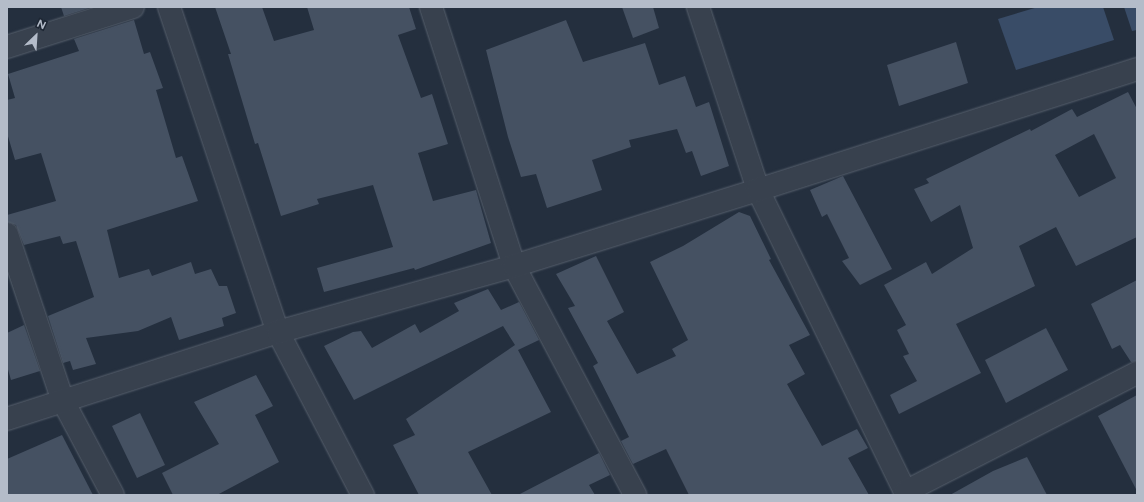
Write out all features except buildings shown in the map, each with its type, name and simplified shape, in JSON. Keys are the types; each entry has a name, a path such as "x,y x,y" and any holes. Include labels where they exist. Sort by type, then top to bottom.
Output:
{"street":[{"path":"7,47 133,7"},
{"path":"169,7 278,332 363,495"},
{"path":"431,7 514,266 635,495"},
{"path":"698,7 758,190 904,494 1137,373"},
{"path":"7,419 278,332 514,266 1137,69"},
{"path":"7,234 63,401 113,495"}],"water":[{"path":"1038,7 1103,7 1114,40 1016,70 998,19"},
{"path":"1124,7 1137,7 1137,30 1132,31"}]}
